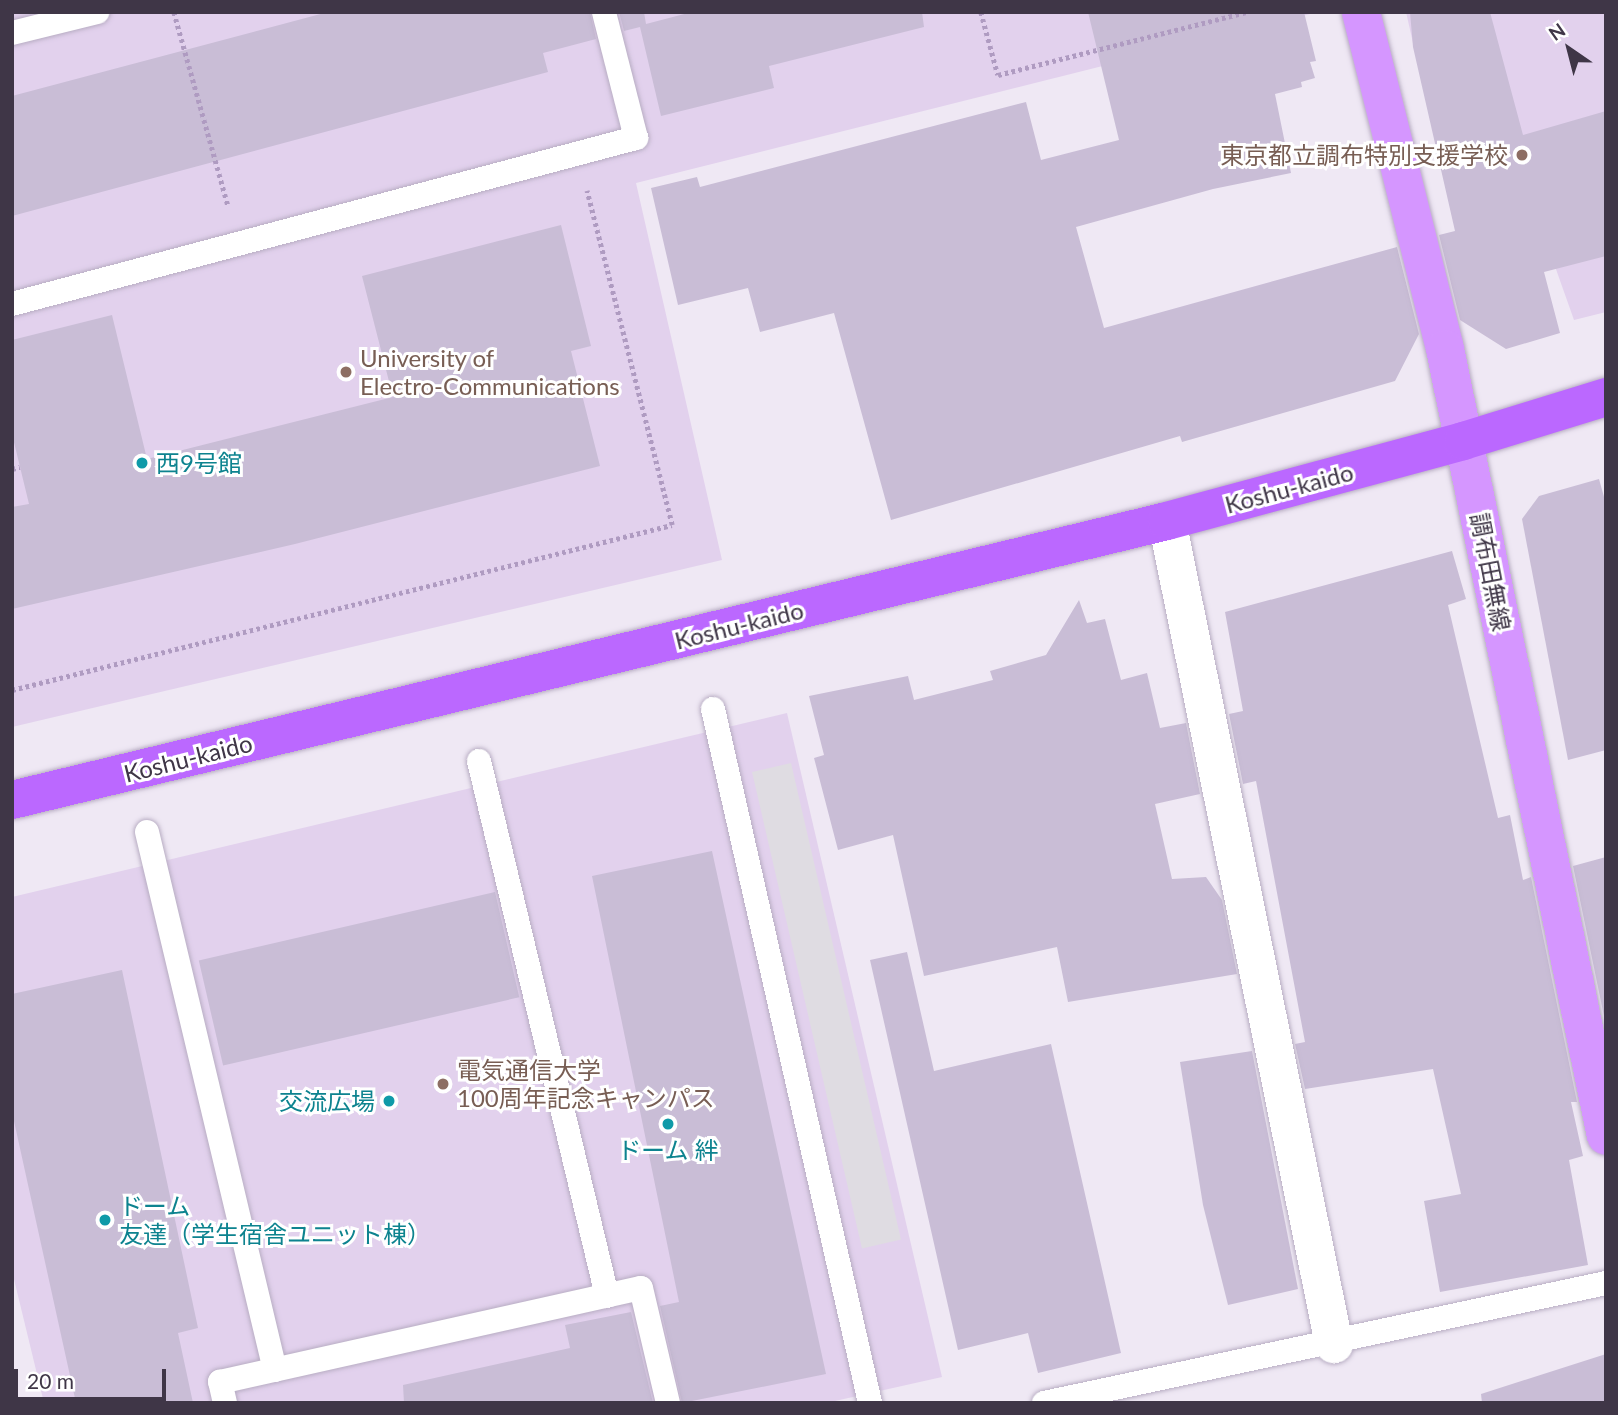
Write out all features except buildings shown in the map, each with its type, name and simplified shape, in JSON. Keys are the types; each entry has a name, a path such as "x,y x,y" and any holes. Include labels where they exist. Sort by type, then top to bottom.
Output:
{"highway":[{"name":"Koshu-kaido","path":"12,800 1167,521 1463,441 1606,397"}],"main road":[{"name":"調布田無線","path":"1362,12 1445,349 1606,1136"}],"street":[{"path":"1167,521 1334,1344"}],"lane":[{"path":"12,33 97,12"},
{"path":"12,304 636,138 604,12"},
{"path":"713,709 870,1403"},
{"path":"479,761 607,1296"},
{"path":"147,832 275,1370"},
{"path":"1044,1403 1334,1344 1606,1283"},
{"path":"225,1403 220,1382 641,1288 668,1403"}],"path":[{"path":"174,12 239,243"},
{"path":"981,12 998,75 1247,12"},
{"path":"12,690 672,525 578,154"},
{"path":"12,469 20,467"}],"shaded area":[{"name":"University of Electro-Communications","path":"12,12 1318,12 636,183 722,560 12,727"},
{"name":"東京都立調布特別支援学校","path":"1406,12 1606,12 1606,312 1574,320 1546,241 1464,268"},
{"name":"電気通信大学 100周年記念キャンパス","path":"787,713 942,1377 826,1403 44,1403 12,1271 12,897"},
{"path":"791,763 901,1239 862,1248 752,772"}],"place":[{"name":"東京都立調布特別支援学校","path":"1522,155"},
{"name":"University of Electro-Communications","path":"346,372"},
{"name":"西9号館","path":"142,463"},
{"name":"電気通信大学 100周年記念キャンパス","path":"443,1084"},
{"name":"交流広場","path":"389,1101"},
{"name":"ドーム 絆","path":"668,1124"},
{"name":"ドーム 友達（学生宿舎ユニット棟）","path":"105,1220"}]}
